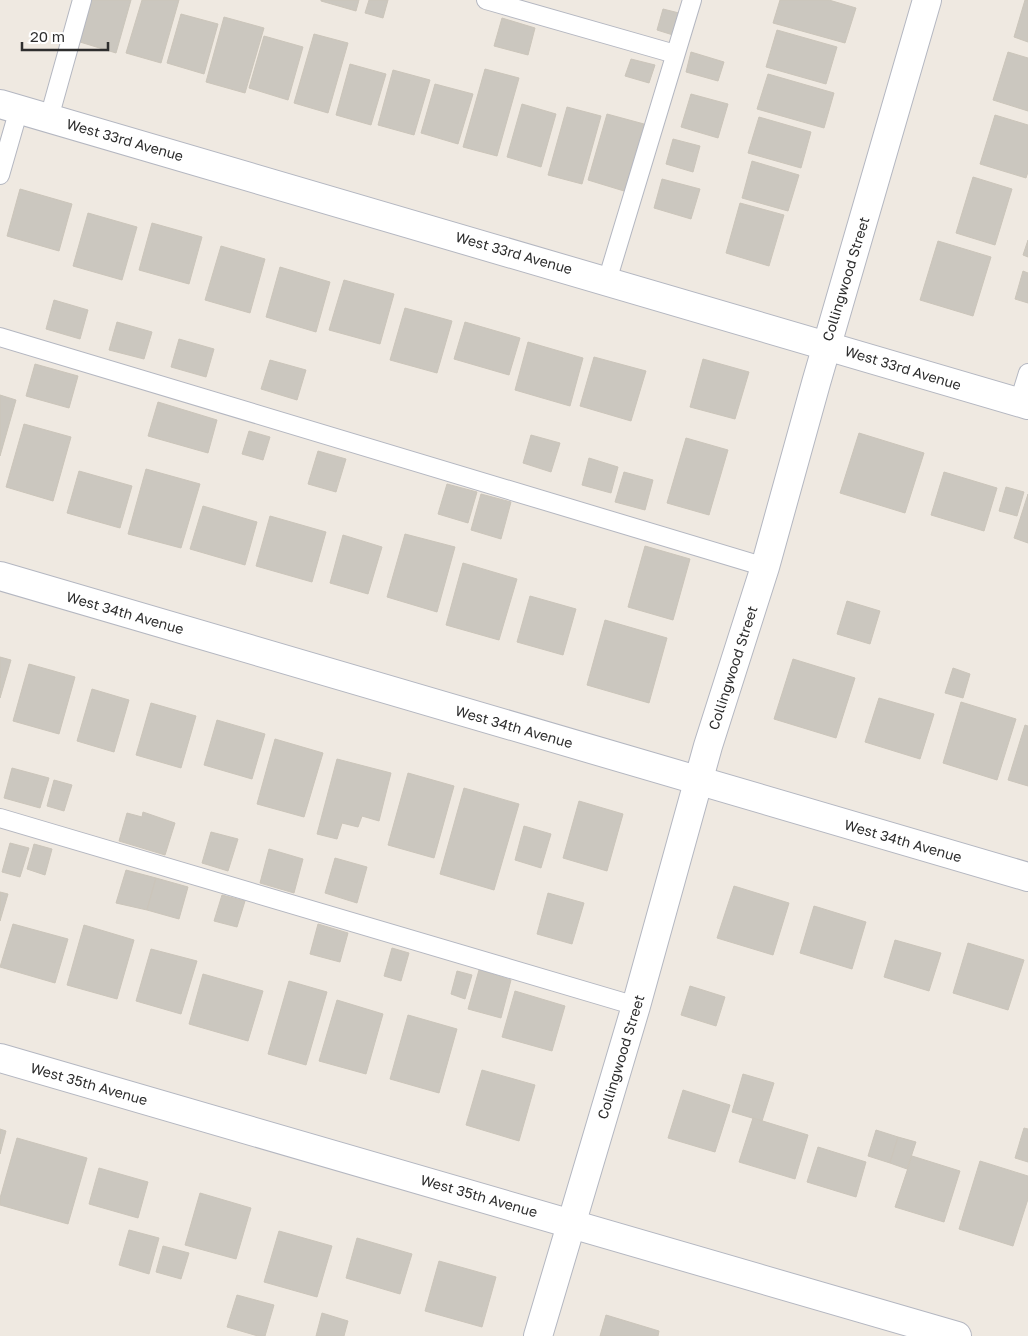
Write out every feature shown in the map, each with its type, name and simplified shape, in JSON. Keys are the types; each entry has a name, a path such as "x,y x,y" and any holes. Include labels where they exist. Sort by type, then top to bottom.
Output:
{"street":[{"name":"Collingwood Street","path":"538,1336 636,1006 698,781 765,568 826,345 927,0"},
{"name":"West 33rd Avenue","path":"9,107 1023,403"},
{"name":"West 34th Avenue","path":"0,576 1028,878"},
{"name":"West 35th Avenue","path":"0,1058 957,1336"}],"lane":[{"path":"49,118 82,0"},
{"path":"486,0 675,54"},
{"path":"607,281 692,0"},
{"path":"0,175 9,107"},
{"path":"0,337 765,568"},
{"path":"1023,403 1028,373"},
{"path":"0,818 636,1006"}],"building":[{"path":"92,0 131,0 116,53 80,42"},
{"path":"142,0 179,0 161,63 126,53"},
{"path":"321,0 359,0 356,11"},
{"path":"369,0 388,0 383,18 365,13"},
{"path":"780,0 829,0 856,8 845,43 773,23"},
{"path":"1025,0 1028,0 1028,42 1014,37"},
{"path":"663,9 679,13 673,35 657,30"},
{"path":"181,14 218,24 204,74 167,63"},
{"path":"224,17 264,28 245,93 206,82"},
{"path":"502,18 535,28 528,55 494,46"},
{"path":"777,30 837,47 826,84 766,67"},
{"path":"314,34 348,43 328,113 294,103"},
{"path":"264,36 303,47 288,100 249,88"},
{"path":"691,52 724,62 718,81 686,72"},
{"path":"1008,52 1028,58 1028,111 993,100"},
{"path":"631,59 655,65 649,83 625,76"},
{"path":"350,64 386,74 371,125 336,115"},
{"path":"485,69 519,78 497,156 463,147"},
{"path":"393,70 430,80 414,135 378,125"},
{"path":"768,74 834,93 824,128 757,109"},
{"path":"435,84 473,94 458,144 421,133"},
{"path":"691,94 728,104 718,138 681,127"},
{"path":"522,104 556,114 541,167 507,157"},
{"path":"567,107 601,116 582,184 548,175"},
{"path":"607,114 644,124 624,191 588,180"},
{"path":"995,115 1028,125 1028,172 1026,178 980,164"},
{"path":"759,117 811,132 801,168 748,153"},
{"path":"673,139 700,146 693,172 666,164"},
{"path":"752,161 799,175 788,211 742,198"},
{"path":"973,177 1012,189 995,245 956,233"},
{"path":"662,179 700,189 691,219 654,208"},
{"path":"20,189 72,204 59,251 7,236"},
{"path":"740,203 784,215 769,266 726,253"},
{"path":"88,213 137,227 122,280 73,266"},
{"path":"152,223 202,237 189,284 139,270"},
{"path":"1028,240 1028,257 1023,255"},
{"path":"938,241 991,257 973,316 920,300"},
{"path":"221,246 265,259 250,313 205,300"},
{"path":"280,267 330,282 316,332 266,317"},
{"path":"1023,271 1028,273 1028,303 1015,299"},
{"path":"344,280 394,294 380,344 329,330"},
{"path":"54,300 88,310 80,339 46,329"},
{"path":"405,308 452,321 437,373 390,360"},
{"path":"117,322 152,332 144,359 109,350"},
{"path":"465,322 520,338 509,375 454,359"},
{"path":"179,339 214,349 206,377 171,367"},
{"path":"528,342 583,358 570,406 515,390"},
{"path":"594,357 646,371 631,421 580,406"},
{"path":"703,359 749,372 735,419 690,407"},
{"path":"270,360 306,370 297,400 261,389"},
{"path":"35,364 78,376 69,408 26,396"},
{"path":"0,395 16,400 0,456"},
{"path":"158,402 217,420 208,453 148,436"},
{"path":"24,424 71,437 53,501 6,487"},
{"path":"249,431 270,437 263,460 242,454"},
{"path":"859,433 924,453 905,513 840,493"},
{"path":"531,435 560,443 551,472 523,463"},
{"path":"686,438 728,450 709,515 667,503"},
{"path":"318,451 346,459 336,492 308,484"},
{"path":"589,458 618,467 611,493 582,485"},
{"path":"146,469 200,484 181,548 128,534"},
{"path":"79,471 132,486 120,528 67,513"},
{"path":"624,472 653,480 645,510 615,502"},
{"path":"944,472 997,488 984,531 931,515"},
{"path":"447,484 477,492 468,523 438,514"},
{"path":"1006,487 1024,492 1017,516 999,511"},
{"path":"481,494 511,502 501,539 471,530"},
{"path":"1028,494 1028,543 1014,538"},
{"path":"203,506 257,522 245,565 190,549"},
{"path":"270,516 326,532 312,582 256,566"},
{"path":"405,534 455,547 437,612 387,597"},
{"path":"343,535 382,547 368,594 330,583"},
{"path":"645,546 690,559 673,620 628,607"},
{"path":"463,563 517,579 499,640 446,625"},
{"path":"530,596 576,609 563,655 517,642"},
{"path":"847,601 880,611 870,644 837,634"},
{"path":"605,620 667,638 649,703 587,685"},
{"path":"0,657 11,660 0,698"},
{"path":"793,659 855,678 836,738 774,719"},
{"path":"29,664 75,677 59,734 13,721"},
{"path":"953,668 970,674 963,698 945,693"},
{"path":"92,689 129,700 114,752 77,741"},
{"path":"879,698 934,714 920,759 865,742"},
{"path":"961,702 1016,719 997,780 943,763"},
{"path":"151,703 196,716 181,768 136,755"},
{"path":"217,720 265,734 252,779 204,765"},
{"path":"1025,725 1028,726 1028,786 1008,780"},
{"path":"275,739 323,753 304,817 257,804"},
{"path":"337,759 391,773 379,821 362,816 358,827 342,823 337,839 317,834"},
{"path":"12,768 49,778 40,808 4,798"},
{"path":"408,773 454,786 434,858 388,845"},
{"path":"54,780 72,785 64,811 47,806"},
{"path":"464,788 519,804 494,890 440,874"},
{"path":"579,801 623,814 607,871 563,858"},
{"path":"143,812 175,823 165,855 119,841 127,813 142,817"},
{"path":"524,826 551,834 541,868 515,860"},
{"path":"211,832 238,839 228,871 202,863"},
{"path":"10,843 29,848 20,877 2,872"},
{"path":"34,844 52,849 45,875 27,869"},
{"path":"269,849 303,859 294,893 260,883"},
{"path":"335,858 367,867 357,903 325,893"},
{"path":"126,870 156,878 147,910 116,903"},
{"path":"156,878 188,887 179,919 147,910"},
{"path":"734,886 789,903 773,955 717,938"},
{"path":"0,892 8,894 0,921"},
{"path":"548,893 584,903 572,944 537,934"},
{"path":"222,895 245,901 237,927 214,921"},
{"path":"814,906 866,922 852,969 800,953"},
{"path":"13,924 68,939 55,983 0,967"},
{"path":"318,924 348,933 340,962 310,954"},
{"path":"84,925 134,940 117,999 67,985"},
{"path":"895,940 941,953 929,991 884,977"},
{"path":"968,943 1024,960 1008,1010 953,993"},
{"path":"392,948 409,953 401,981 384,976"},
{"path":"151,949 197,961 181,1014 136,1001"},
{"path":"479,970 511,980 501,1018 468,1009"},
{"path":"457,971 472,975 465,999 451,994"},
{"path":"203,974 263,991 248,1041 189,1024"},
{"path":"289,981 327,992 306,1065 268,1054"},
{"path":"690,986 725,997 716,1026 681,1015"},
{"path":"515,991 565,1006 552,1051 502,1037"},
{"path":"337,1000 383,1014 366,1074 319,1061"},
{"path":"408,1015 457,1029 439,1093 390,1079"},
{"path":"482,1070 535,1085 519,1141 466,1125"},
{"path":"743,1074 774,1083 762,1121 732,1112"},
{"path":"683,1090 730,1105 715,1152 668,1138"},
{"path":"753,1118 808,1135 795,1179 739,1162"},
{"path":"1024,1128 1028,1129 1028,1162 1015,1158"},
{"path":"0,1129 6,1131 0,1154"},
{"path":"876,1130 898,1137 890,1163 868,1156"},
{"path":"898,1137 916,1142 907,1169 890,1163"},
{"path":"17,1138 87,1158 68,1224 0,1205 0,1198"},
{"path":"818,1147 866,1162 856,1197 807,1182"},
{"path":"912,1156 960,1171 944,1222 895,1207"},
{"path":"980,1161 1028,1176 1028,1199 1013,1246 959,1229"},
{"path":"99,1168 148,1182 138,1218 89,1204"},
{"path":"200,1193 251,1208 236,1259 185,1245"},
{"path":"129,1230 159,1238 149,1274 119,1265"},
{"path":"279,1231 332,1246 317,1297 264,1282"},
{"path":"357,1238 412,1254 400,1294 346,1278"},
{"path":"163,1246 189,1253 181,1279 156,1272"},
{"path":"439,1261 496,1277 482,1327 425,1311"},
{"path":"237,1295 274,1305 265,1336 258,1336 227,1327"},
{"path":"322,1313 348,1321 344,1336 316,1336"},
{"path":"606,1315 659,1331 658,1336 600,1336"}]}
